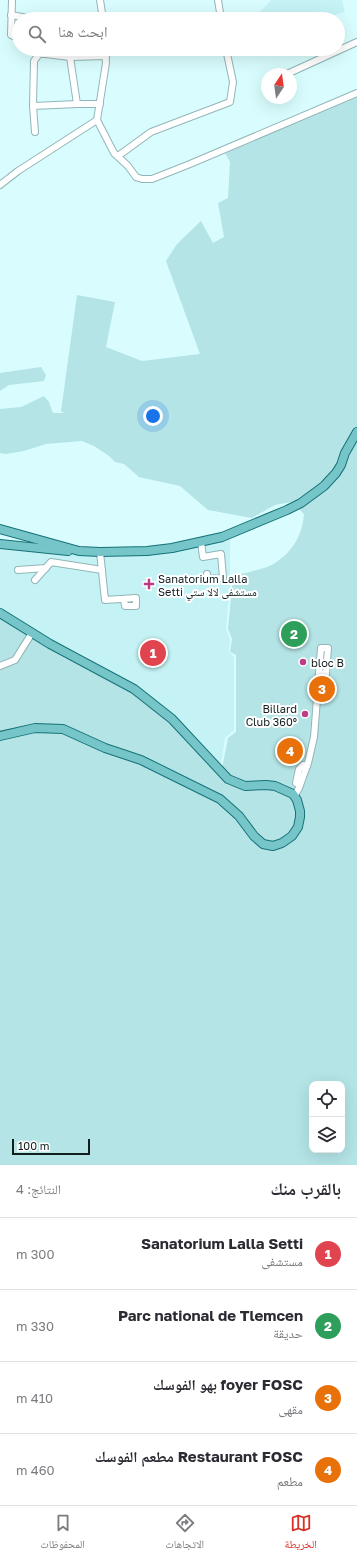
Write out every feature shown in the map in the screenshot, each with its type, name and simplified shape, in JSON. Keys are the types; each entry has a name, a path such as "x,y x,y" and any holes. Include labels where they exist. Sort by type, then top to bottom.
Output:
{"main road":[{"path":"0,544 54,550 100,552 147,551 222,537 271,518 301,503 313,495 336,473 357,432"},
{"path":"0,529 79,550"},
{"path":"0,613 32,633 134,688 172,720 228,779 245,786 275,786 294,795 300,811 298,827 292,836 282,843 273,846 268,845 258,841 239,816 220,800 141,760 105,748 63,729 35,728 0,736"}],"street":[{"path":"12,0 12,35"},
{"path":"100,0 102,12"},
{"path":"218,0 220,12"},
{"path":"345,48 357,42"},
{"path":"35,132 33,106 34,61 38,56"},
{"path":"0,185 96,120 100,104 106,56 65,56"},
{"path":"118,156 151,132 230,102 233,82 227,56"},
{"path":"297,70 327,56"},
{"path":"70,57 77,104"},
{"path":"96,120 114,152 128,166 136,177 142,179 152,179 357,94"},
{"path":"33,106 100,104"},
{"path":"201,542 203,557 221,554 223,578 208,579 207,574"},
{"path":"100,552 105,600 124,599"},
{"path":"34,580 51,562 102,570"},
{"path":"18,570 46,568"},
{"path":"0,666 15,660 32,633"},
{"path":"294,795 300,785 307,766 314,737 319,673"}],"shaded area":[{"path":"271,0 342,0 345,12 260,12"},
{"path":"357,97 357,1165 0,1165 0,618 65,658 92,669 133,693 166,718 221,773 228,738 236,732 236,655 230,652 232,639 228,629 233,576 255,571 271,565 287,553 292,548 299,536 304,514 292,502 275,505 252,518 208,510 180,486 139,477 124,464 115,462 94,446 82,441 46,444 24,451 6,454 0,453 0,409 21,407 44,396 49,402 53,413 64,413 61,411 77,295 115,302 106,347 142,361 200,354 166,261 177,244 201,221 213,243 224,237 218,203 228,198 230,162 225,153 236,146"},
{"path":"41,367 46,375 44,381 9,385 0,391 0,373"},
{"path":"230,539 230,587 226,629 230,639 229,652 234,657 234,730 225,738 221,766 173,716 137,686 79,653 33,631 0,609 0,547 52,552 97,554 198,546"}],"place":[{"name":"Sanatorium Lalla Setti مستشفى لالا ستي","path":"149,584"},
{"name":"Parc national de Tlemcen","path":"294,634"},
{"name":"Sanatorium Lalla Setti","path":"153,653"},
{"name":"bloc B","path":"303,662"},
{"name":"foyer FOSC بهو الفوسك","path":"322,689"},
{"name":"Billard Club 360°","path":"305,714"},
{"name":"Restaurant FOSC مطعم الفوسك","path":"290,751"}]}
